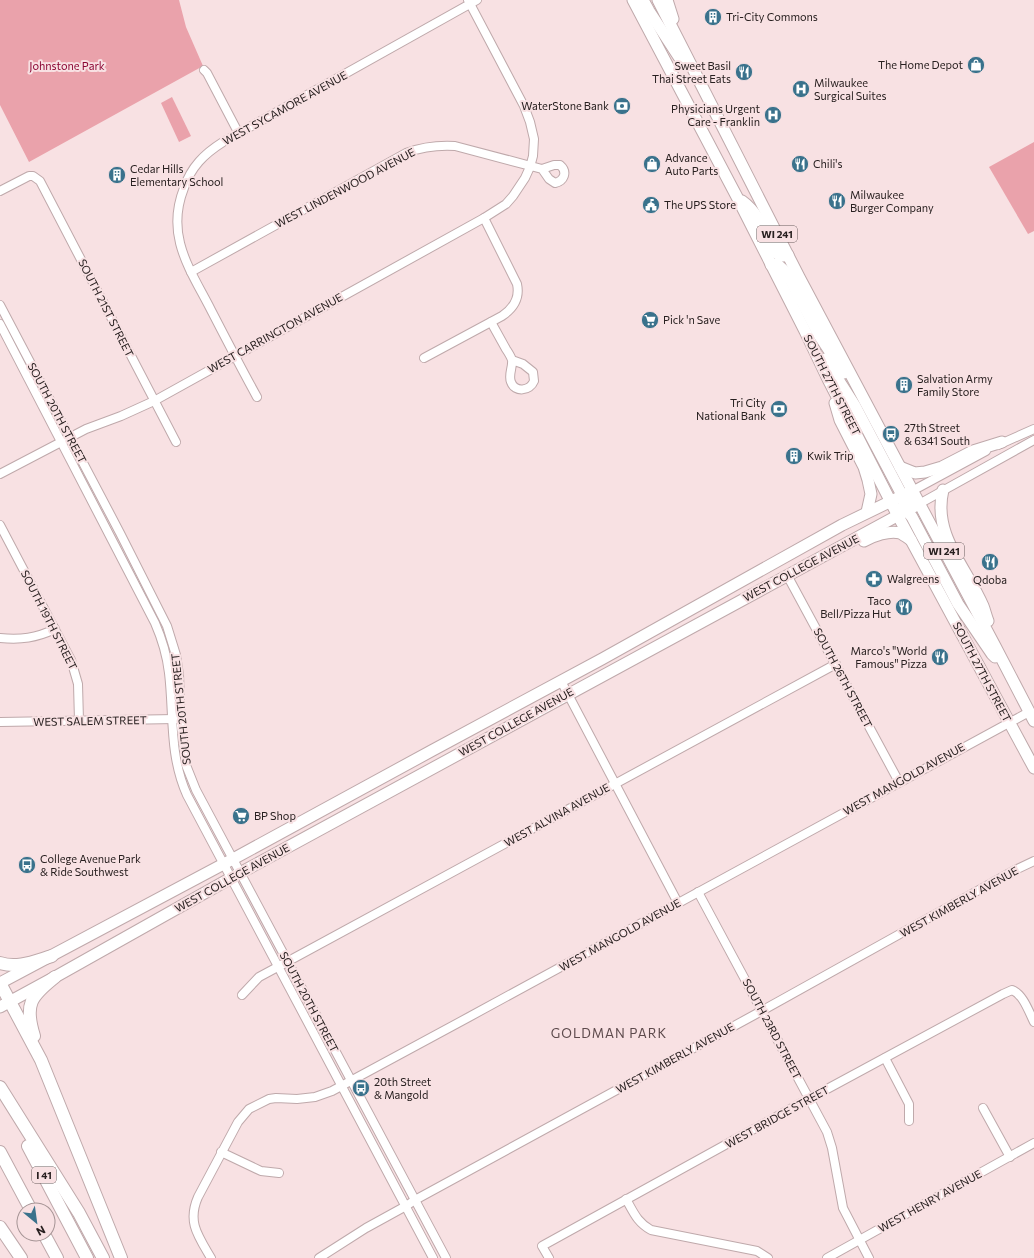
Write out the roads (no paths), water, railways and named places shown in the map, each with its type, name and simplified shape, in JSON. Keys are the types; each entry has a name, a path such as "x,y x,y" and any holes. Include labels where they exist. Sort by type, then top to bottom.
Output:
{"highway":[{"path":"0,963 7,965 19,965 52,956"},
{"path":"55,977 40,989 32,1002 30,1007 30,1022 41,1060 121,1258"},
{"path":"0,983 5,1004 41,1060"},
{"path":"0,1087 79,1213 103,1258"},
{"name":"I 41","path":"0,1092 87,1258"},
{"path":"0,1153 23,1202"},
{"name":"I 41","path":"0,1153 27,1202"},
{"path":"0,1227 21,1258"},
{"path":"42,1242 50,1258"},
{"path":"48,1242 57,1258"}],"main road":[{"name":"SOUTH 27TH STREET","path":"633,0 737,197 891,501 903,513 912,541 1034,768"},
{"path":"643,0 679,57 694,72"},
{"name":"SOUTH 27TH STREET","path":"658,0 788,255 900,467 907,493 919,504 996,646 1031,717"},
{"path":"667,0 681,45"},
{"path":"737,197 747,204 757,216 775,252 783,257 788,255"},
{"path":"771,264 777,264 786,272 819,335 843,372 857,385"},
{"path":"805,331 855,406 907,493"},
{"path":"828,379 840,420 864,467 868,480 871,494 867,512"},
{"path":"900,467 915,473 925,472 942,467 973,451 1002,442"},
{"path":"943,490 940,509 943,527 948,541 983,606 996,646"},
{"name":"WEST COLLEGE AVENUE","path":"0,983 228,862 426,753 561,681 867,512 907,493"},
{"name":"WEST COLLEGE AVENUE","path":"5,1004 236,875 919,504"},
{"path":"903,513 958,604 992,654 1005,665"},
{"path":"792,572 827,561 868,539 884,533 892,532 900,534 912,541"}],"street":[{"name":"WEST SYCAMORE AVENUE","path":"257,397 182,253 176,230 176,214 181,193 187,180 200,160 212,149 472,1"},
{"path":"472,1 528,114 534,139 533,156 530,167"},
{"path":"204,70 239,134"},
{"name":"WEST LINDENWOOD AVENUE","path":"191,272 406,154 418,149 440,145 455,146 542,169"},
{"name":"WEST CARRINGTON AVENUE","path":"0,474 86,429 121,416 154,401 484,218 506,204 525,178 530,167"},
{"name":"SOUTH 21ST STREET","path":"0,191 29,176 37,178 42,185 176,442"},
{"path":"424,358 508,312 518,297 518,290 514,276 484,218"},
{"name":"SOUTH 20TH STREET","path":"0,305 120,533 167,626 176,655 179,675 180,719 186,765 228,862"},
{"path":"491,322 512,360"},
{"name":"SOUTH 20TH STREET","path":"0,324 152,616 161,638 169,672 172,735 182,785 288,962 446,1258"},
{"name":"WEST COLLEGE AVENUE","path":"907,493 1002,442 1034,430"},
{"name":"WEST COLLEGE AVENUE","path":"919,504 1034,440"},
{"name":"SOUTH 19TH STREET","path":"0,525 71,660 76,675 79,721"},
{"name":"SOUTH 26TH STREET","path":"792,572 836,664 899,782"},
{"path":"0,638 30,638 55,629"},
{"name":"WEST ALVINA AVENUE","path":"242,995 259,978 278,967 836,664"},
{"path":"561,681 678,903"},
{"name":"WEST MANGOLD AVENUE","path":"210,1258 196,1232 193,1214 194,1205 238,1122 249,1109 269,1099 315,1097 342,1086 1009,722 1031,717"},
{"name":"WEST SALEM STREET","path":"0,722 180,719"},
{"name":"WEST KIMBERLY AVENUE","path":"321,1257 366,1228 415,1200 1034,861"},
{"name":"SOUTH 20TH STREET","path":"236,875 278,967 433,1258"},
{"name":"SOUTH 23RD STREET","path":"698,892 826,1132 832,1148 843,1208 869,1258"},
{"name":"WEST BRIDGE STREET","path":"549,1258 542,1246 809,1099 1012,990 1017,992 1020,996 1034,1022"},
{"path":"885,1058 909,1104 909,1121"},
{"path":"983,1108 1010,1157"},
{"name":"WEST HENRY AVENUE","path":"827,1258 1034,1143"},
{"path":"222,1152 261,1171 279,1173"},
{"path":"626,1199 637,1219 651,1230 757,1251 768,1258"}],"place":[{"name":"Tri-City Commons","path":"713,17"},
{"name":"The Home Depot","path":"976,65"},
{"name":"Sweet Basil Thai Street Eats","path":"744,72"},
{"name":"Milwaukee Surgical Suites","path":"801,89"},
{"name":"WaterStone Bank","path":"622,106"},
{"name":"Physicians Urgent Care - Franklin","path":"773,115"},
{"name":"Advance Auto Parts","path":"652,164"},
{"name":"Chili's","path":"800,164"},
{"name":"Cedar Hills Elementary School","path":"117,175"},
{"name":"Milwaukee Burger Company","path":"837,201"},
{"name":"The UPS Store","path":"651,205"},
{"name":"Pick 'n Save","path":"650,320"},
{"name":"Salvation Army Family Store","path":"904,385"},
{"name":"Tri City National Bank","path":"779,409"},
{"name":"27th Street & 6341 South","path":"891,434"},
{"name":"Kwik Trip","path":"794,456"},
{"name":"Qdoba","path":"990,562"},
{"name":"Walgreens","path":"874,579"},
{"name":"Taco Bell/Pizza Hut","path":"904,607"},
{"name":"Marco's \"World Famous\" Pizza","path":"940,657"},
{"name":"BP Shop","path":"241,816"},
{"name":"College Avenue Park & Ride Southwest","path":"27,865"},
{"name":"20th Street & Mangold","path":"361,1088"}],"district":[{"name":"GOLDMAN PARK","path":"609,1033"}],"park label":[{"name":"Johnstone Park","path":"67,66"}]}
